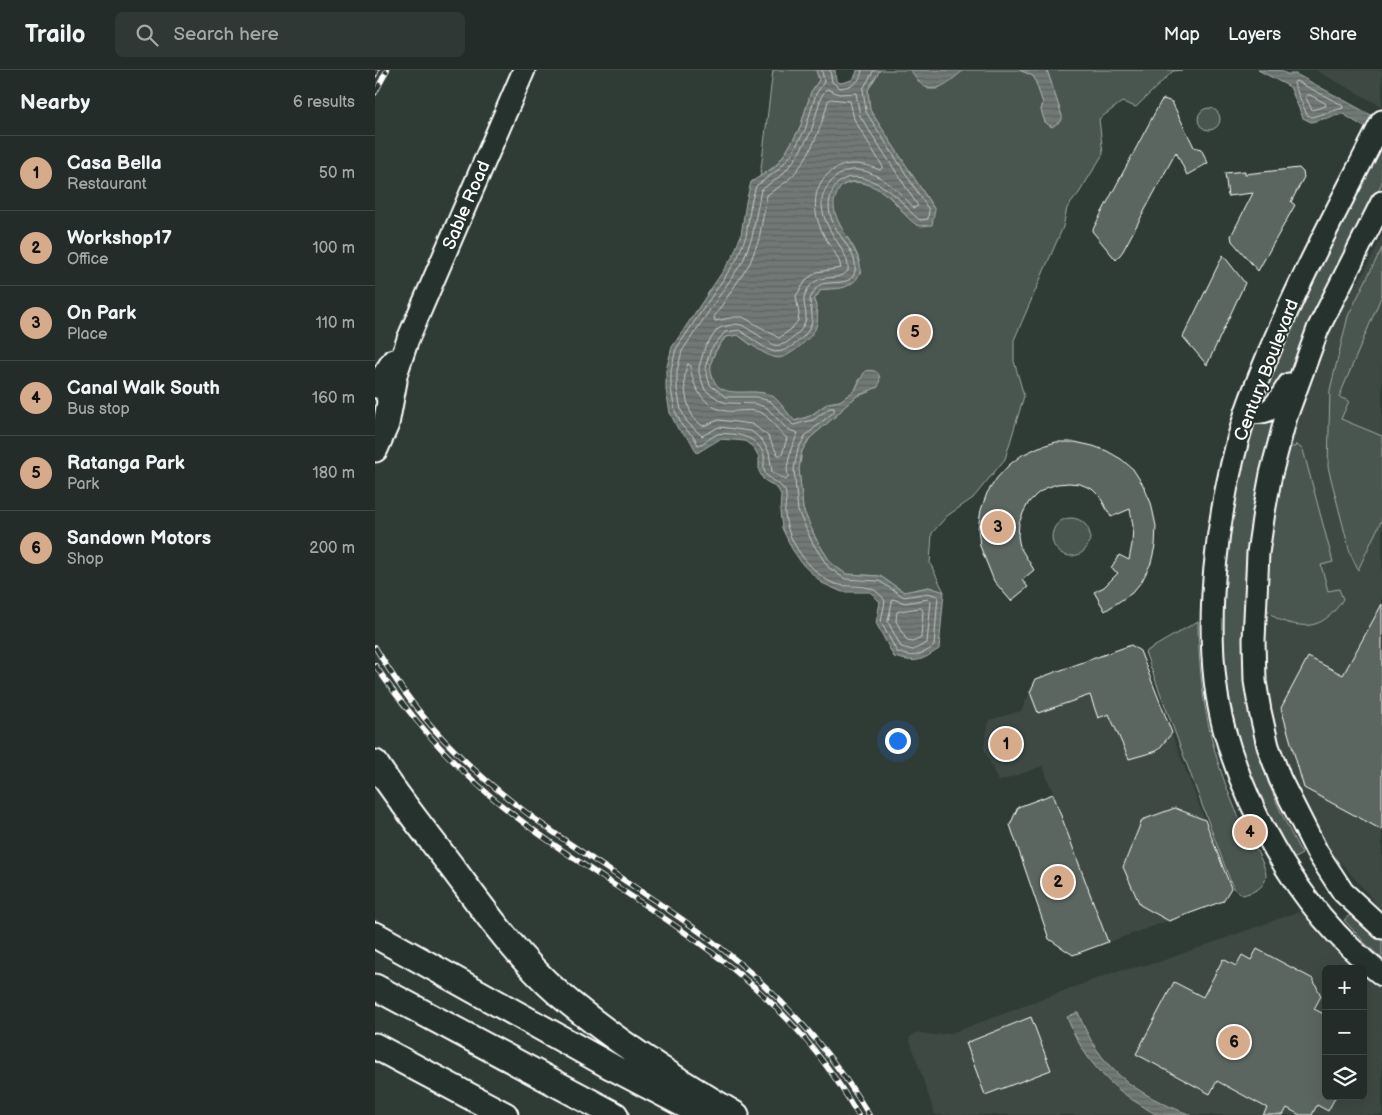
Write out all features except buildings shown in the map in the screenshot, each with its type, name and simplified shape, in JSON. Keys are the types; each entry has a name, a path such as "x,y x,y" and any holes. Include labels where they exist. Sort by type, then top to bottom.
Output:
{"highway":[{"path":"375,449 386,424 385,384"},
{"path":"378,770 520,955 558,993 613,1038 701,1095 736,1115"},
{"path":"375,936 704,1115"},
{"path":"375,987 615,1115"},
{"path":"375,1046 505,1115"}],"main road":[{"name":"Sable Road","path":"375,424 385,384 407,339 524,70"},
{"name":"Century Boulevard","path":"1382,121 1315,251 1284,317 1246,412 1235,450 1217,548 1213,644 1217,687 1224,728 1236,765 1261,825 1307,900 1357,956 1382,975"},
{"name":"Century Boulevard","path":"1382,202 1318,329 1286,417 1271,474 1264,512 1255,595 1255,681 1268,746 1279,779 1317,852 1343,892 1382,928"},
{"path":"1246,412 1261,414 1273,408 1292,380 1318,329"}],"shaded area":[{"path":"773,70 816,70 819,80 811,92 800,128 786,152 775,166 760,177"},
{"path":"880,70 910,70 928,89 937,89 964,70 1019,70 1034,77 1043,103 1041,110 1045,122 1052,127 1062,116 1047,70 1182,70 1173,71 1136,107 1122,102 1099,119 1103,154 1079,193 1067,208 1063,227 1014,340 1014,361 1024,396 1005,459 973,498 947,516 932,533 930,563 944,592 929,587 904,592 880,576 846,574 831,563 816,539 803,509 799,469 802,451 810,438 844,407 857,396 870,392 860,378 855,390 840,401 828,403 810,416 794,421 782,405 773,397 757,392 730,392 723,390 716,385 711,371 714,355 726,337 738,335 751,345 818,313 814,300 821,290 844,287 852,283 861,272 856,253 834,212 835,196 842,186 862,183 875,187 892,200 907,217 935,210 870,110 868,90"},
{"path":"1315,70 1382,70 1382,105 1381,106"},
{"path":"1209,108 1217,111 1220,119 1217,127 1209,130 1201,127 1198,119 1201,111"},
{"path":"1382,135 1382,183 1341,263 1293,367 1249,698 1255,738 1262,765 1277,804 1302,854 1291,860 1268,823 1243,755 1227,686 1222,639 1227,550 1234,502 1245,449 1273,359"},
{"path":"1382,236 1382,911 1325,844 1275,742 1262,693 1262,623 1289,432 1332,319 1363,274"},
{"path":"1382,248 1382,295 1339,397 1349,401 1341,419 1382,436 1382,519 1358,570 1350,553 1328,467 1330,390 1348,316"},
{"path":"1296,444 1303,450 1333,562 1321,565 1328,591 1339,589 1343,599 1326,619 1307,625 1286,622 1273,616 1267,609 1264,591 1266,548 1274,497 1288,447 1295,447"},
{"path":"1071,518 1085,523 1090,537 1085,551 1071,556 1057,551 1052,537 1057,523"},
{"path":"1198,621 1204,699 1214,748 1230,797 1260,857 1266,877 1260,887 1243,895 1233,888 1145,652"},
{"path":"1131,645 1140,651 1231,888 1223,901 1073,955 1049,939 1010,825 1018,807 1053,794 1043,766 998,782 984,748 989,720 1021,711 1036,679"},
{"path":"1297,912 1311,916 1362,965 1322,965 1322,1100 1367,1100 1367,970 1382,984 1382,1115 935,1115 909,1038 917,1032 934,1035 951,1033 1114,972 1159,962"},
{"path":"1352,913 1382,938 1382,959 1344,920"}],"water":[{"path":"816,70 835,70 836,80 840,83 853,78 857,70 880,70 868,90 870,110 935,210 932,225 917,225 908,218 892,199 873,186 858,182 843,185 839,189 834,207 837,219 857,257 860,268 857,278 844,287 821,290 814,300 817,320 814,331 800,346 788,355 778,358 773,357 738,335 725,337 714,355 711,371 716,384 730,392 757,392 774,397 795,421 810,416 828,403 840,401 855,390 865,371 869,370 878,373 880,379 878,387 857,396 810,438 802,451 799,469 803,509 816,539 831,563 846,574 880,576 904,592 929,587 944,592 939,649 927,657 913,661 894,657 876,623 880,602 870,592 842,592 822,583 803,565 792,549 782,528 780,512 781,495 778,489 763,479 759,471 759,457 754,448 745,441 720,439 697,453 690,440 678,429 670,413 666,390 666,370 672,347 733,256 741,235 751,182 775,167 800,128 811,92 819,80"},
{"path":"910,70 964,70 949,82 932,89 920,83"},
{"path":"1019,70 1047,70 1062,120 1052,127 1045,122 1041,110 1043,103 1034,77"},
{"path":"1258,70 1279,70 1287,74 1296,74 1382,121 1382,138 1343,114 1311,122 1303,118 1290,87"},
{"path":"1078,1012 1097,1049 1121,1077 1153,1098 1191,1115 1157,1114 1115,1087 1095,1067 1079,1044 1067,1017"}],"railway":[{"path":"375,75 377,70"},
{"path":"375,93 387,70"},
{"path":"375,647 392,675 422,715 483,778 544,826 704,935 752,974 816,1040 853,1089 869,1115"},
{"path":"375,665 427,732 455,764 487,793 516,817 578,861 703,946 733,969 769,1001 803,1036 818,1055 858,1115"}],"place":[{"name":"Ratanga Park","path":"915,332"},
{"name":"On Park","path":"998,527"},
{"name":"Casa Bella","path":"1006,744"},
{"name":"Canal Walk South","path":"1250,832"},
{"name":"Workshop17","path":"1058,882"},
{"name":"Sandown Motors","path":"1234,1042"}]}
